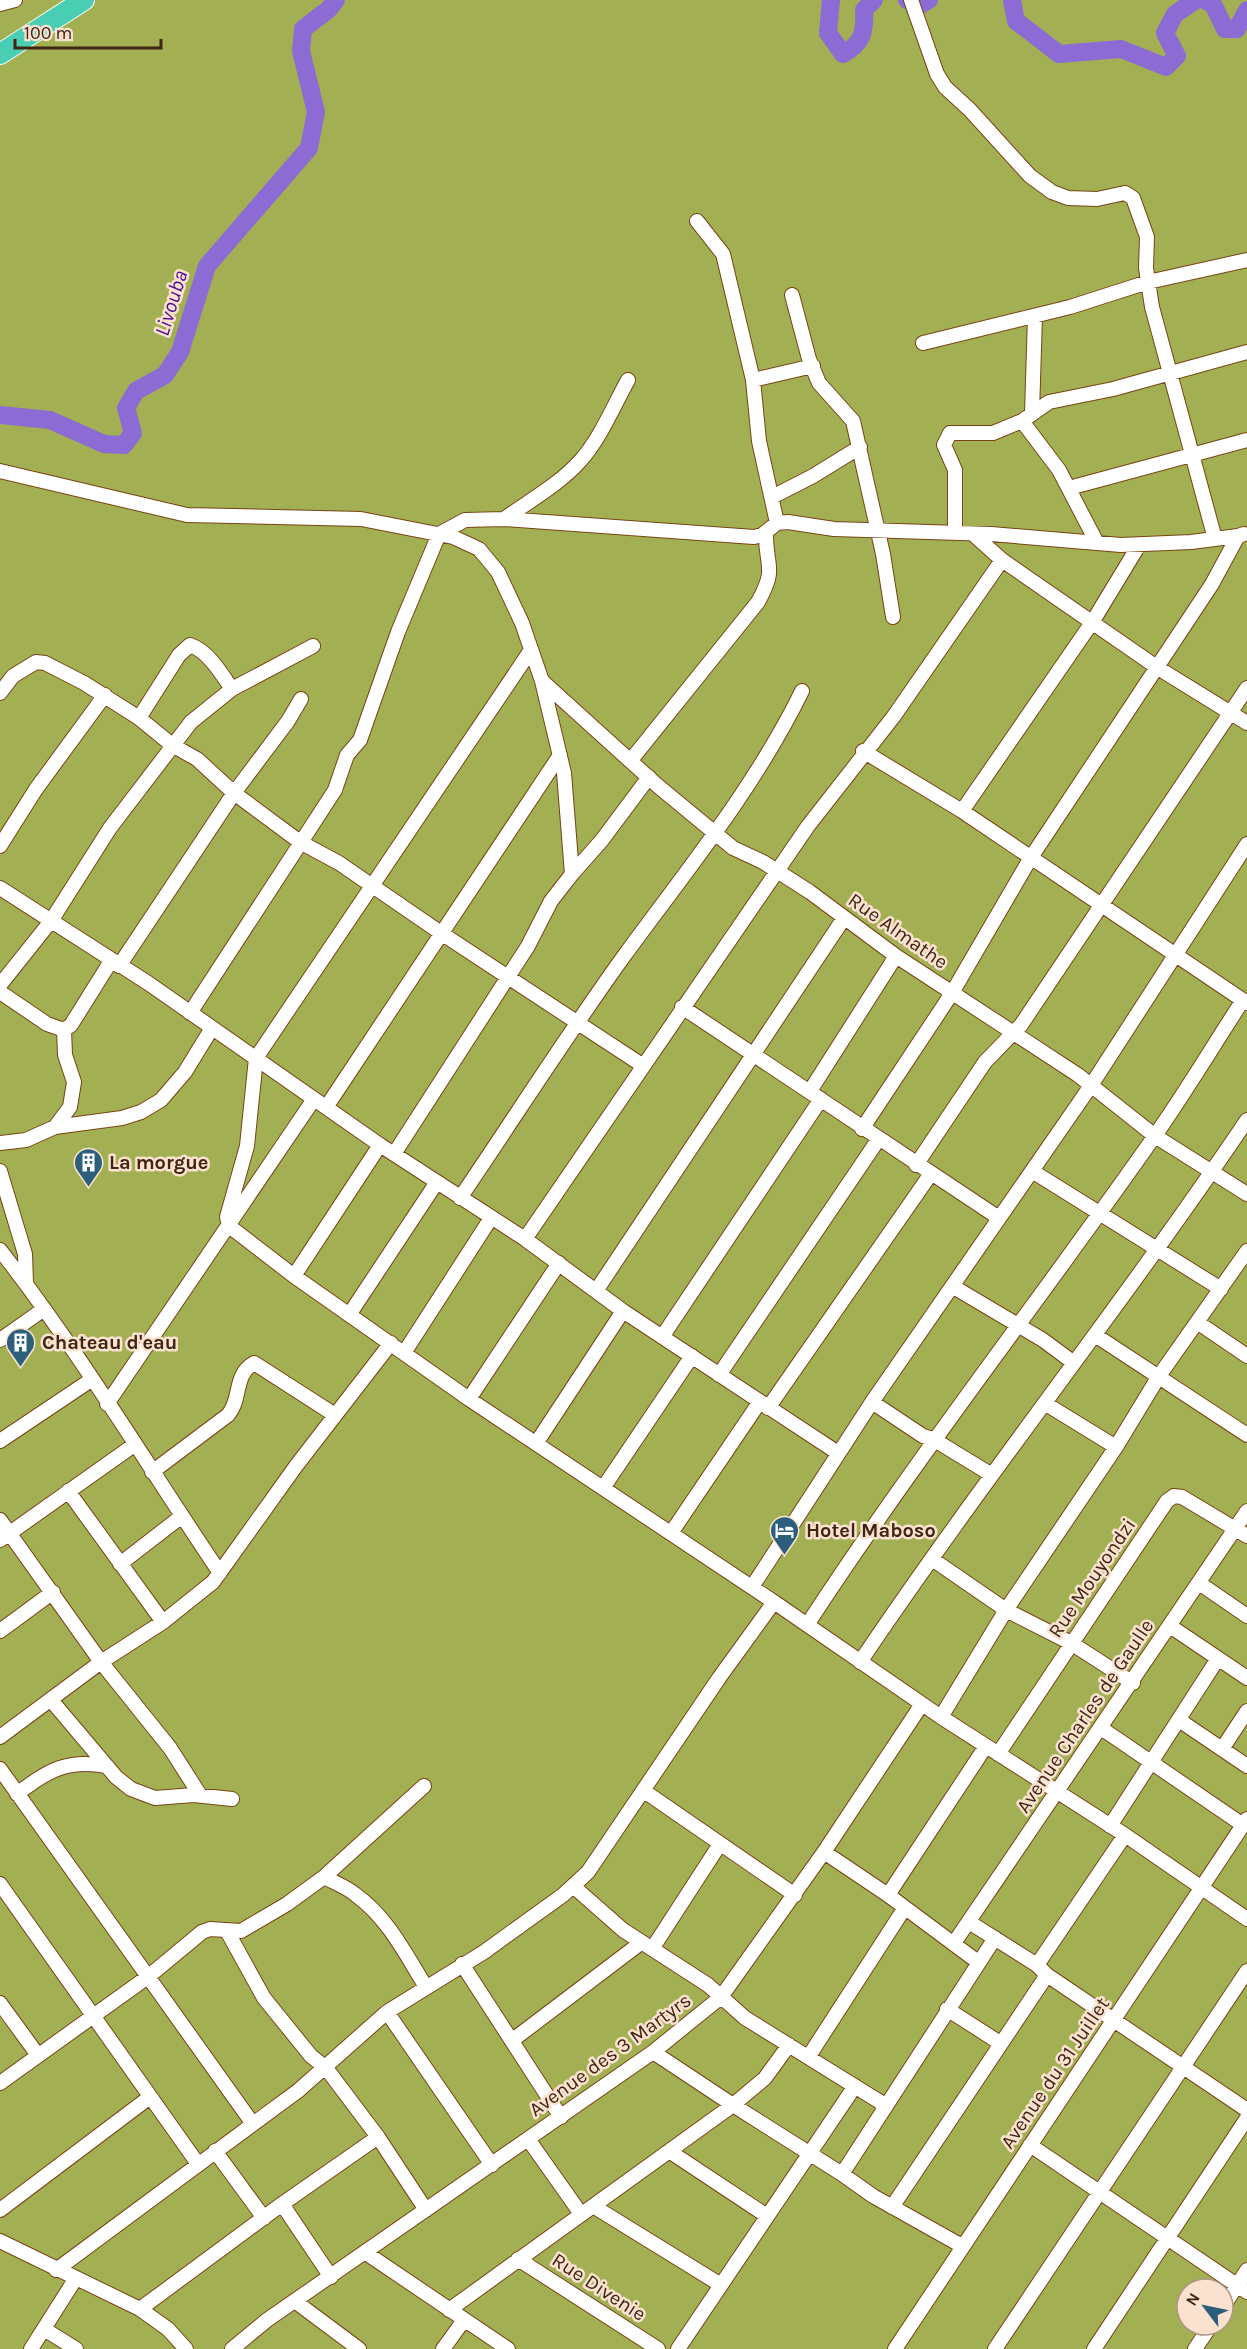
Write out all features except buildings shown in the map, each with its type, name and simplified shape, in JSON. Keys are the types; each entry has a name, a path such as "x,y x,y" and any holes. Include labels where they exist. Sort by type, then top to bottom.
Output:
{"highway":[{"path":"0,54 84,0"}],"street":[{"path":"0,4 15,0"},
{"path":"913,6 937,74 945,87 1042,186 1058,195 1076,199 1104,198 1125,193 1131,195 1138,205 1147,237 1148,282 1169,374 1215,540"},
{"path":"632,760 758,602 768,585 771,569 772,497 759,441 753,380 723,254 697,221"},
{"path":"923,343 1096,300 1148,282 1247,260"},
{"path":"792,296 813,366 824,390 839,403 853,422 883,554 893,617"},
{"path":"1035,316 1027,417 1059,470 1096,541"},
{"path":"955,533 956,470 945,451 946,437 956,431 993,433 1059,399 1090,394 1247,352"},
{"path":"753,380 813,366"},
{"path":"504,519 563,477 580,460 594,442 628,380"},
{"path":"1069,488 1247,440"},
{"path":"772,497 813,476 860,447"},
{"path":"0,471 187,514 361,519 439,534 466,542 490,560 498,572 513,603 542,681 560,755 569,815 572,874"},
{"path":"190,1014 300,842 323,812 335,790 347,755 360,740 402,620 439,534 465,520 504,519 736,537 758,537 771,527 788,522 834,529 955,533 1139,545 1215,540 1243,534"},
{"path":"973,534 1002,560 1158,668 1247,723"},
{"path":"862,1129 952,993 1030,860 1158,668 1243,534"},
{"path":"962,811 1093,621 1139,545"},
{"path":"525,1239 642,1065 808,826 863,751 894,716 1002,560"},
{"path":"139,718 179,655 190,645 197,648 219,670 231,689"},
{"path":"0,985 51,921 110,828 191,722 231,689 314,646"},
{"path":"531,650 256,1058 247,1146 227,1217 229,1226 294,1276 469,1399 537,1442 752,1587 940,1717 1056,1790 1247,1919"},
{"path":"0,693 13,676 36,662 45,663 105,695 139,718 172,745 197,759 234,793 300,842 339,863 508,978 642,1065"},
{"name":"Rue Almathe","path":"542,681 715,835 733,848 778,871 896,956 1078,1075 1090,1087 1155,1136 1213,1170 1247,1194"},
{"path":"916,1165 985,1062 1021,1025 1247,688"},
{"path":"460,1198 578,1022 715,835 787,721 802,692"},
{"path":"0,846 36,789 105,695"},
{"path":"64,1030 71,1025 115,964 234,793 288,721 301,699"},
{"path":"807,1625 933,1439 1155,1136 1245,1002 1030,860 962,811 863,751"},
{"path":"327,1106 560,755"},
{"path":"394,1154 508,978 551,902 602,840 649,777"},
{"path":"752,1587 872,1402 1090,1087 1247,844"},
{"path":"0,888 115,964 148,983 380,1145 525,1239 623,1311 838,1454"},
{"path":"596,1291 844,918"},
{"path":"662,1337 815,1095 896,956"},
{"path":"0,992 47,1024 64,1030"},
{"path":"682,1007 815,1095 878,1140 999,1218"},
{"path":"0,1143 26,1140 56,1127 122,1118 141,1112 161,1100 185,1072 212,1028"},
{"path":"56,1127 70,1107 74,1082 65,1055 64,1030"},
{"path":"107,1404 314,1098"},
{"path":"860,1662 992,1475 1158,1248 1247,1119"},
{"path":"719,1376 878,1140"},
{"path":"294,1276 380,1145"},
{"path":"0,1171 25,1254 26,1283"},
{"path":"1032,1171 1221,1289"},
{"path":"671,1533 930,1174"},
{"path":"349,1315 437,1182"},
{"path":"404,1353 491,1218"},
{"path":"0,1250 73,1348 91,1380 220,1573"},
{"path":"940,1717 1006,1610 1116,1447 1159,1376 1247,1251"},
{"path":"469,1399 559,1263"},
{"path":"952,1287 1018,1325 1074,1363"},
{"path":"0,1340 44,1309"},
{"path":"537,1442 623,1311"},
{"path":"1197,1322 1247,1356"},
{"path":"1095,1335 1247,1435"},
{"path":"0,1737 101,1662 163,1622 220,1573 390,1343"},
{"path":"603,1488 692,1356"},
{"path":"152,1472 228,1415 237,1399 237,1384 242,1375 254,1364 335,1415"},
{"path":"0,1441 91,1380"},
{"path":"872,1402 923,1436 933,1439 992,1475"},
{"path":"1046,1404 1116,1447"},
{"path":"5,1537 134,1445"},
{"path":"68,1491 163,1622"},
{"name":"Rue Mouyondzi","path":"998,1754 1172,1497 1182,1497 1241,1532"},
{"name":"Avenue Charles de Gaulle","path":"954,1943 1199,1583 1241,1532 1247,1511"},
{"path":"120,1564 182,1516"},
{"path":"0,1520 5,1537 53,1592 101,1662 170,1748 200,1795"},
{"path":"932,1559 1006,1610 1071,1643 1133,1683"},
{"path":"1199,1583 1247,1616"},
{"path":"0,1631 53,1592"},
{"path":"56,2270 326,2068 387,2012 484,1952 573,1886 598,1859 719,1678 774,1602"},
{"path":"1170,1626 1217,1660 1247,1678"},
{"path":"1110,1826 1217,1660"},
{"path":"51,1700 123,1784 144,1795 168,1799 200,1795 232,1799"},
{"name":"Avenue des 3 Martyrs","path":"231,2349 653,2052 721,1997 824,1852 922,1704"},
{"path":"1222,1749 1247,1711"},
{"path":"1179,1720 1247,1766"},
{"path":"1101,1728 1245,1822"},
{"path":"888,1895 986,1746"},
{"path":"17,1794 57,1767 86,1762 107,1766"},
{"path":"0,1769 253,2124"},
{"path":"0,2083 37,2054 148,1976 202,1932 210,1929 241,1931 324,1877 424,1786"},
{"path":"644,1791 795,1894"},
{"name":"Avenue du 31 Juillet","path":"895,2349 1245,1822"},
{"path":"892,2207 1000,2043 1125,1836"},
{"path":"514,2039 647,1945 720,1844"},
{"path":"824,1852 888,1895 978,1962"},
{"path":"324,1877 355,1894 369,1906 390,1929 426,1987"},
{"path":"0,1884 198,2164"},
{"path":"573,1886 623,1930 708,1985 746,2018 885,2105"},
{"path":"809,2056 904,1909"},
{"path":"969,1922 1247,2110"},
{"path":"227,1931 264,1998 311,2056 326,2068 378,2137 426,2210"},
{"path":"842,2174 995,1938"},
{"path":"462,1964 514,2039 561,2117"},
{"path":"995,2349 1247,1971"},
{"path":"0,2003 37,2054"},
{"path":"947,2009 1000,2043"},
{"path":"387,2012 492,2164"},
{"path":"449,2310 733,2105 765,2078 789,2045"},
{"path":"653,2052 842,2174 858,2187 962,2246"},
{"path":"678,2349 855,2086"},
{"path":"0,2210 150,2097"},
{"path":"1094,2349 1247,2118"},
{"path":"140,2310 282,2204 378,2137"},
{"path":"528,2139 581,2214"},
{"path":"1030,2145 1242,2289 1247,2270"},
{"path":"214,2151 264,2218"},
{"path":"669,2151 767,2216"},
{"path":"282,2204 331,2277"},
{"path":"593,2206 721,2285"},
{"path":"1,2244 140,2310 168,2329 186,2349"},
{"path":"366,2253 508,2349"},
{"name":"Rue Divenie","path":"518,2259 651,2347"},
{"path":"32,2349 76,2278"},
{"path":"296,2302 358,2349"},
{"path":"442,2349 464,2320"},
{"path":"44,2329 76,2349"}],"green space":[{"path":"0,0 1247,0 1247,2349 0,2349"}],"waterway":[{"name":"Livouba","path":"0,415 50,420 104,444 124,445 133,433 126,408 136,391 165,375 180,352 207,266 309,148 316,112 301,51 303,29 329,9 336,0"},
{"name":"Livouba","path":"831,0 828,33 843,54 859,41 864,25 864,10 874,0"},
{"name":"Livouba","path":"907,0 922,4 929,0"},
{"name":"Livouba","path":"1012,0 1016,21 1059,54 1121,49 1166,67 1177,56 1165,33 1175,14 1196,0"},
{"name":"Livouba","path":"1204,0 1213,4 1225,29 1237,29 1247,10"}],"place":[{"name":"La morgue","path":"88,1188"},
{"name":"Chateau d'eau","path":"21,1368"},
{"name":"Hotel Maboso","path":"785,1556"}]}
